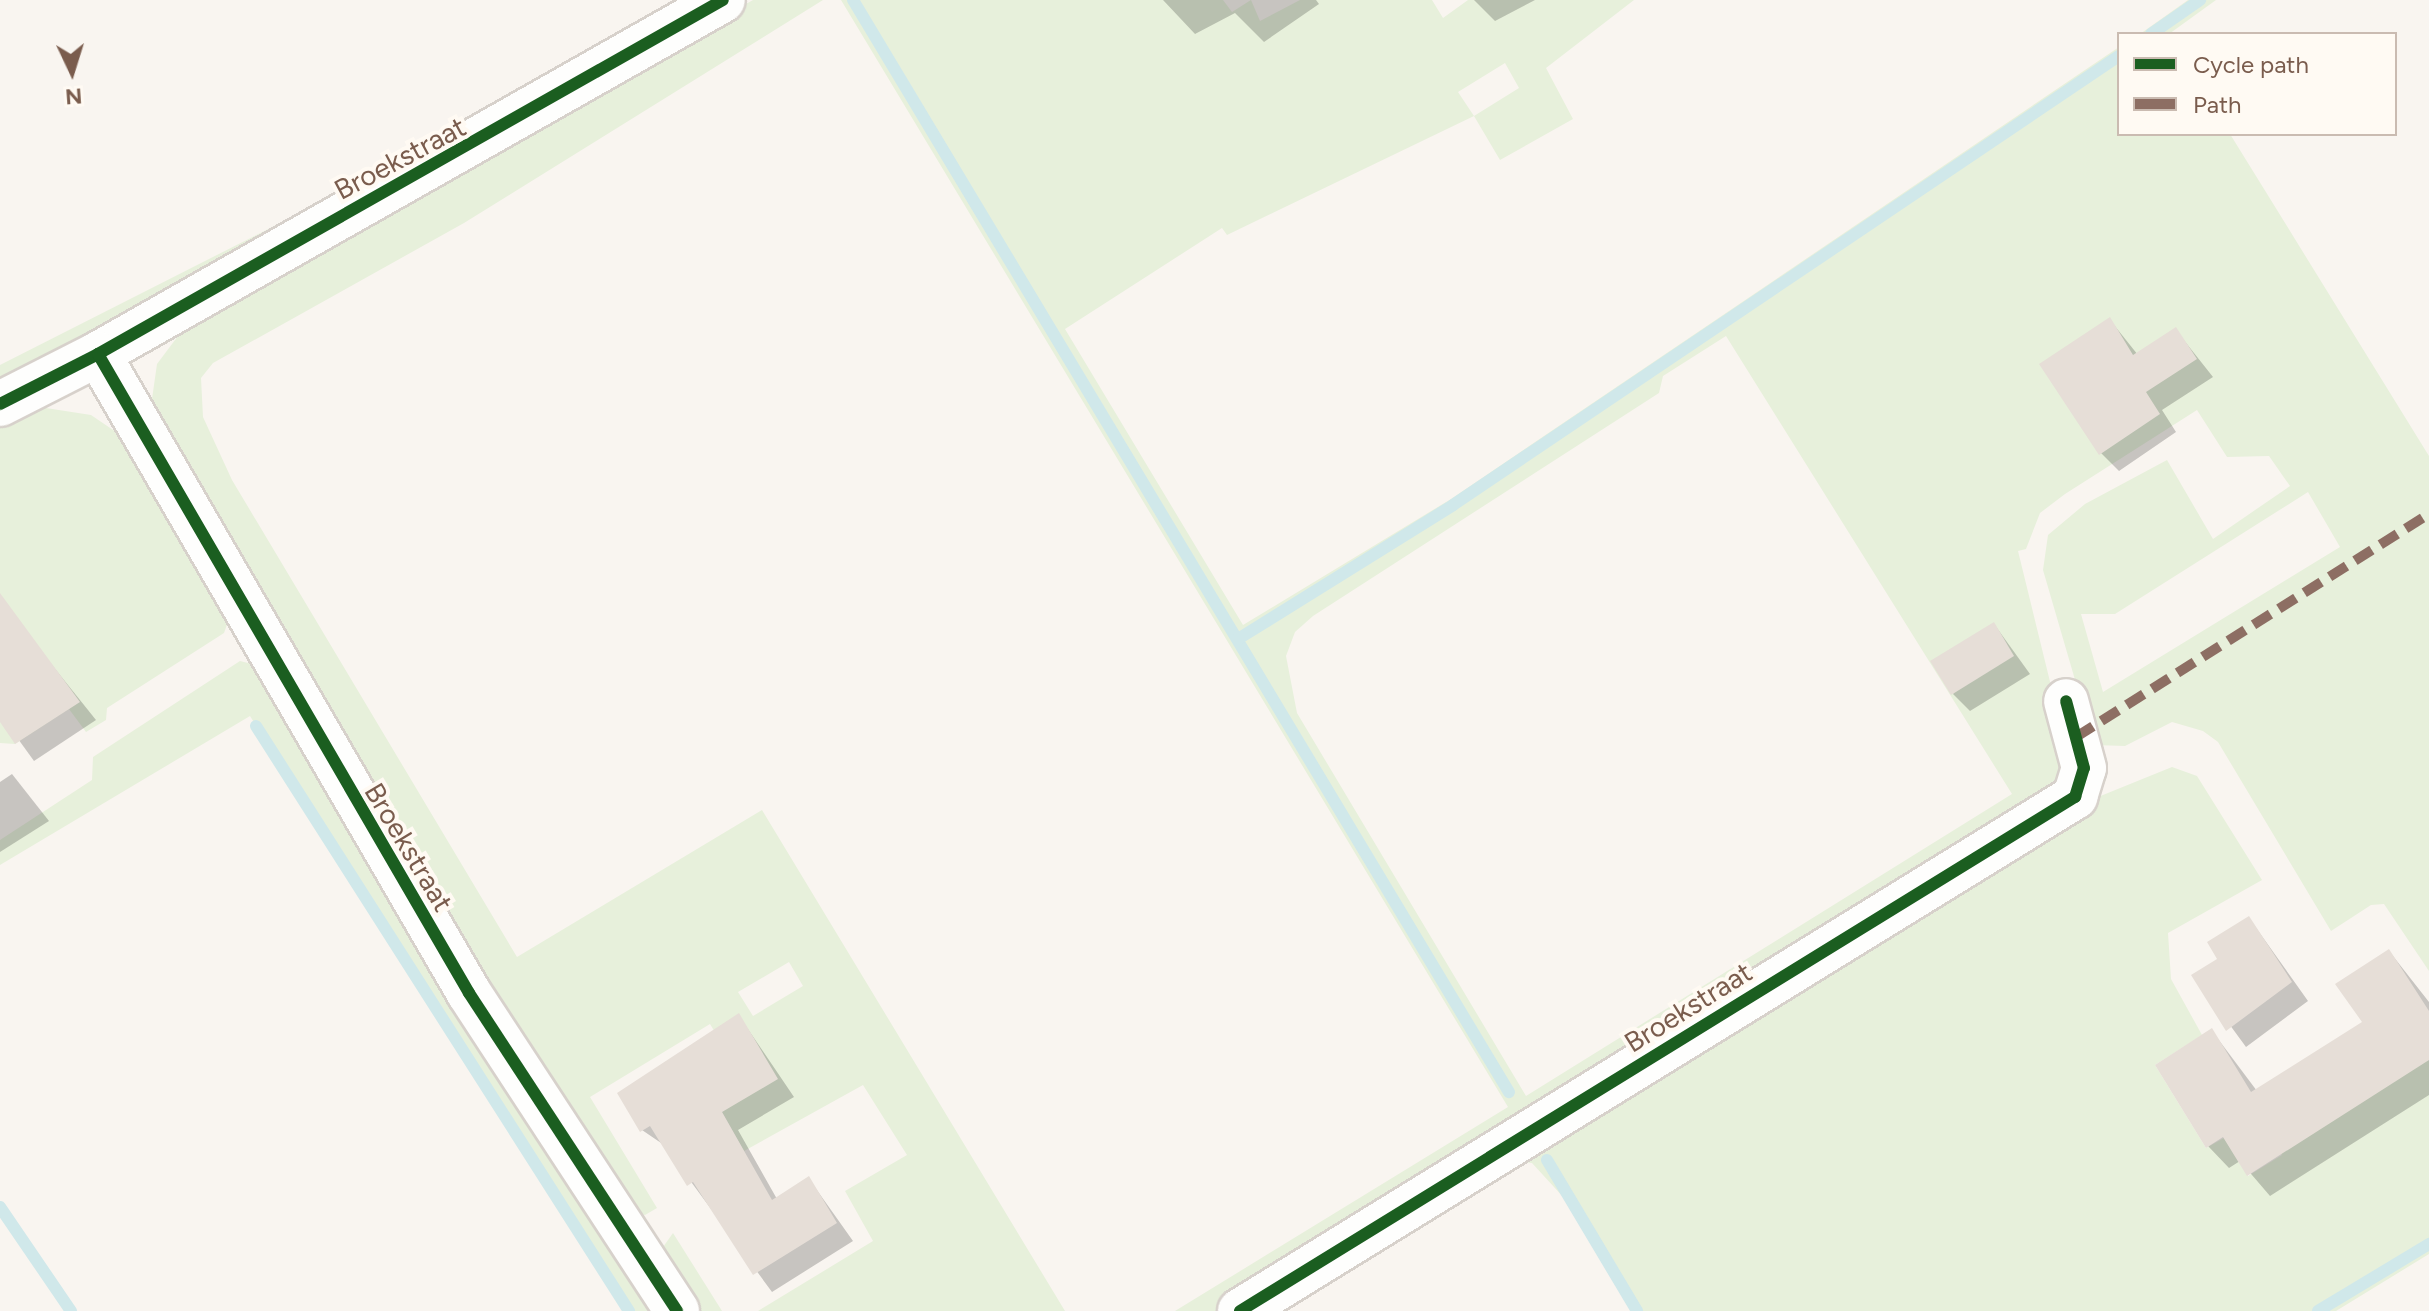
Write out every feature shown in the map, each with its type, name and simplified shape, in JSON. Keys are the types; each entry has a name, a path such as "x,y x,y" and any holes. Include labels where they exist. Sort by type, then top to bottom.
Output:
{"street":[{"name":"Broekstraat","path":"0,404 98,354 723,0"},
{"name":"Broekstraat","path":"98,354 335,771 677,1311"},
{"name":"Broekstraat","path":"1240,1311 2075,797 2084,768 2066,701"}],"green space":[{"path":"753,0 823,0 464,223 213,363 201,378 203,417 232,480 517,957 762,810 1065,1311 758,1311 873,1241 845,1191 907,1155 863,1085 744,1151 722,1112 733,1062 710,1024 590,1097 657,1208 645,1215 625,1209 412,879 152,399 157,364 190,320","holes":["789,962 803,986 753,1016 738,992"]},
{"path":"841,0 1223,0 1232,12 1251,0 1260,21 1300,0 1432,0 1443,18 1468,0 1634,0 1546,68 1573,119 1500,160 1474,116 1227,235 1222,228 1065,329 1243,625 1451,499 2117,48 2117,136 2231,136 2429,456 2429,971 2384,904 2371,905 2331,931 2218,742 2203,731 2172,722 2125,746 2094,745 2043,570 2048,535 2085,504 2167,460 2213,539 2290,486 2269,456 2227,457 2197,410 2040,513 2026,549 2018,551 2067,751 2062,782 1218,1311 1175,1311 1508,1107","holes":["1505,63 1519,88 1474,116 1458,92","1726,336 2012,794 1526,1096 1297,713 1286,656 1295,632 1313,616 1659,393 1663,376","2308,492 2340,547 2103,692 2081,614 2115,614"]},
{"path":"2188,0 2216,0 2172,32 2143,32"},
{"path":"302,220 0,381 0,365 278,224"},
{"path":"33,406 91,415 119,434 229,619 224,633 107,708 106,720 86,732 69,709 15,744 0,743 0,421"},
{"path":"240,661 252,664 344,822 655,1311 629,1311 250,716 0,865 0,840 92,780 93,757"},
{"path":"2172,767 2197,776 2262,880 2168,933 2171,979 2202,1035 2155,1065 2206,1148 2224,1138 2248,1176 2282,1155 2259,1116 2429,1060 2429,1254 2336,1311 1631,1311 1565,1199 1532,1163 1516,1161 2066,810"},
{"path":"673,1233 722,1311 691,1311 656,1257"}],"building":[{"path":"2110,317 2133,355 2176,327 2197,359 2146,392 2160,414 2099,455 2039,364"},
{"path":"0,593 80,702 15,744 0,722"},
{"path":"1994,622 2014,656 1951,695 1930,661"},
{"path":"2249,916 2292,982 2226,1031 2191,975 2217,959 2207,942"},
{"path":"2389,949 2429,1011 2429,1060 2247,1176 2223,1137 2206,1148 2155,1065 2212,1028 2251,1092 2362,1022 2335,984"},
{"path":"739,1013 778,1079 722,1112 772,1200 809,1176 837,1223 753,1275 693,1182 687,1186 650,1126 640,1132 617,1093"}],"waterway":[{"path":"853,0 1509,1092"},
{"path":"2154,32 2200,0"},
{"path":"1238,639 1453,505 2117,57"},
{"path":"256,726 629,1311"},
{"path":"1547,1160 1637,1311"},
{"path":"0,1207 71,1311"},
{"path":"2318,1311 2429,1244"}],"marked path":[{"path":"2076,737 2429,514"}],"cycle path":[{"path":"98,354 723,0"},
{"path":"0,404 98,354 469,993 677,1311"},
{"path":"1240,1311 2075,797 2084,768 2066,701"}]}
